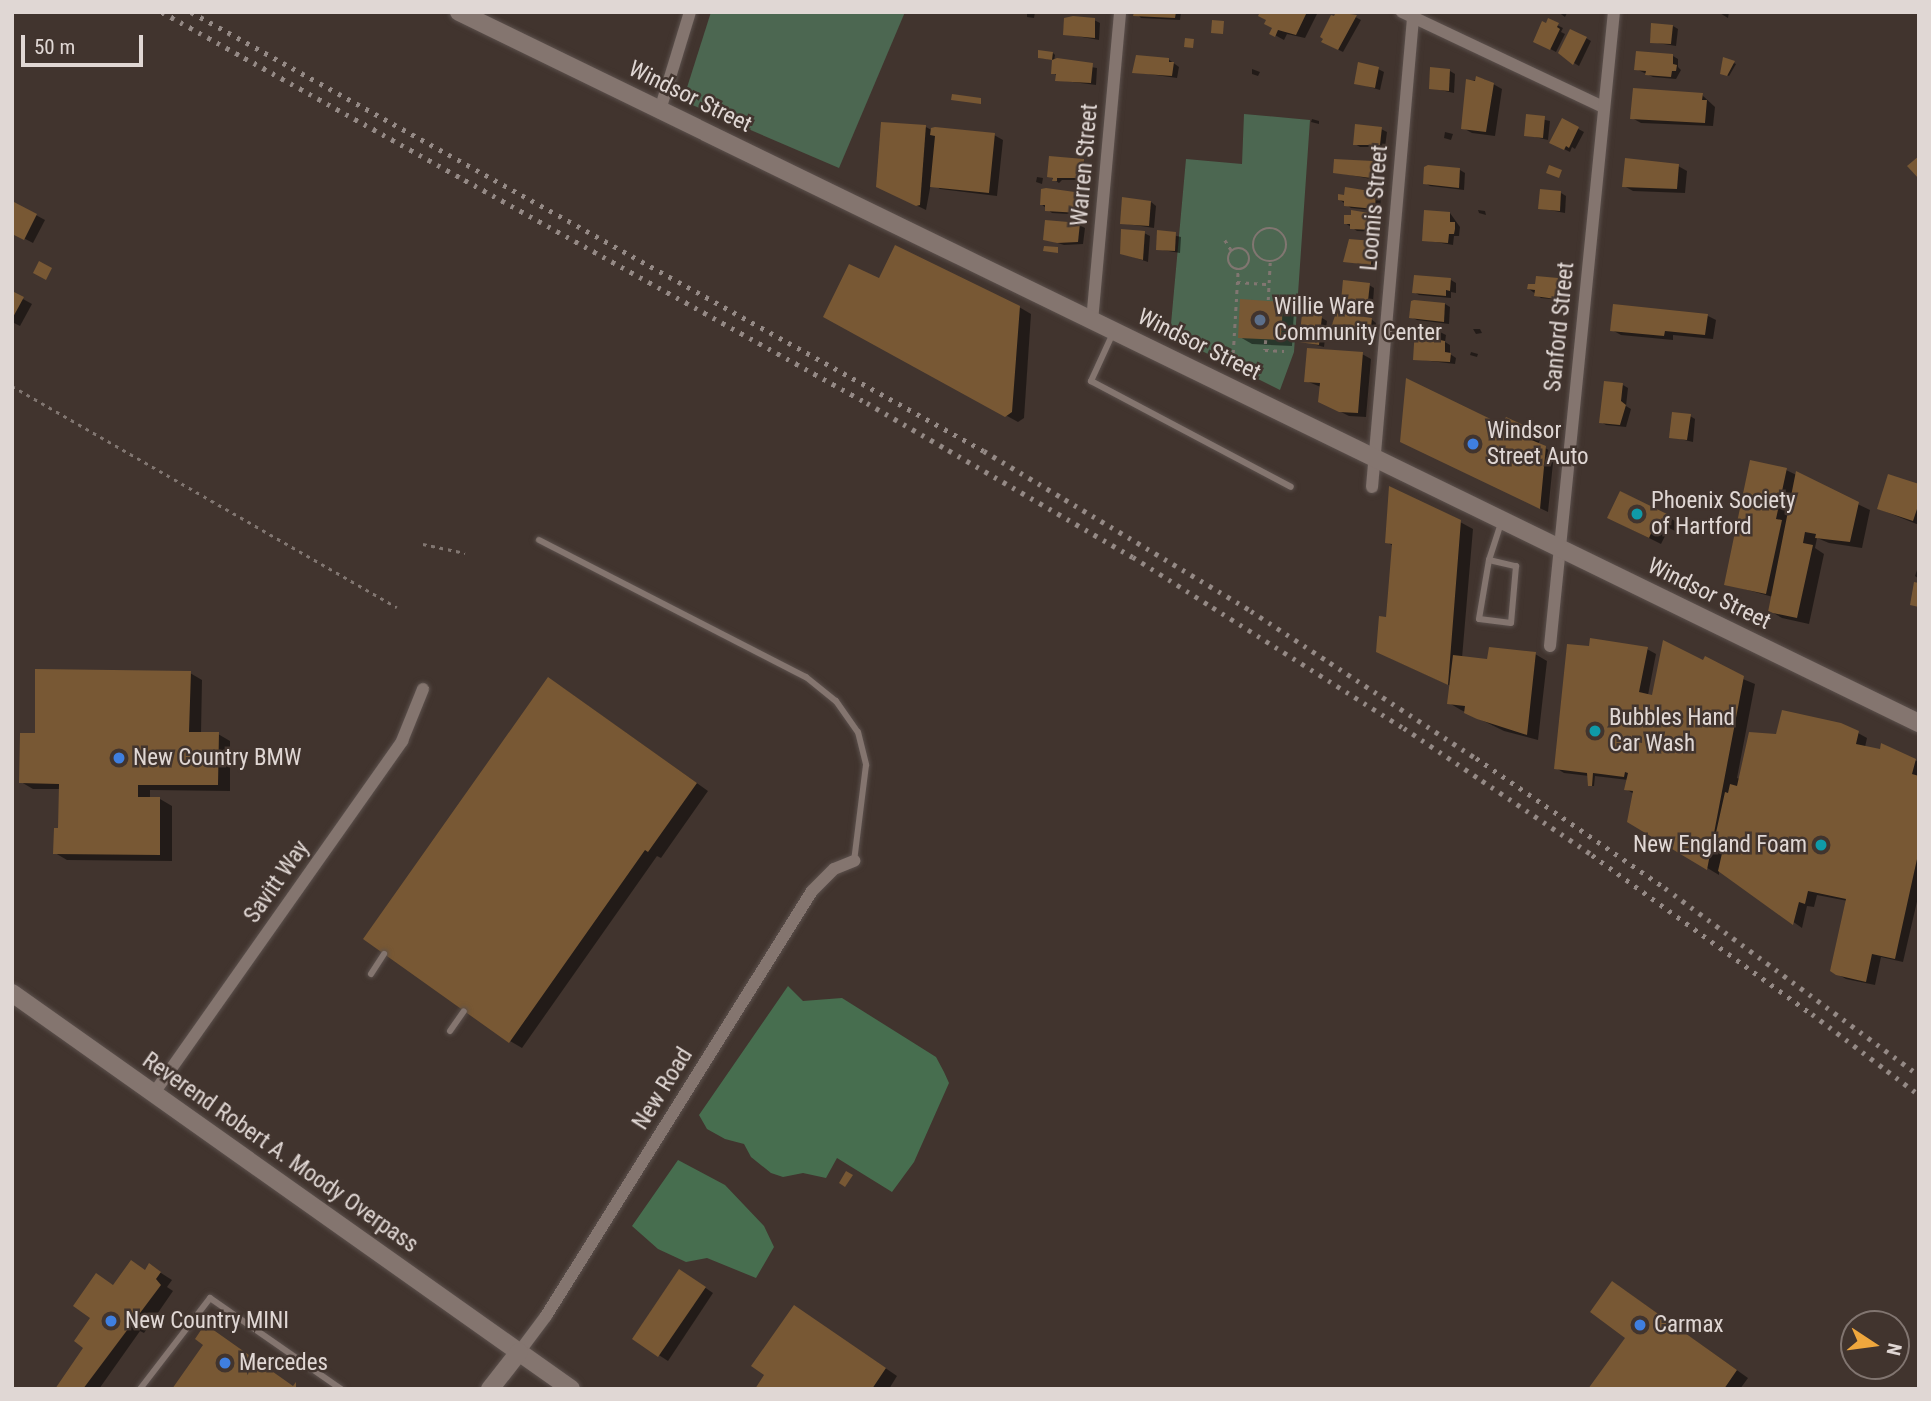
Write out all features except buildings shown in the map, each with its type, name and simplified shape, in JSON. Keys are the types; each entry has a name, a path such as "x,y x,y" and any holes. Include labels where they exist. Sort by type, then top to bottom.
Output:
{"main road":[{"name":"Windsor Street","path":"459,12 1919,723"},
{"name":"Reverend Robert A. Moody Overpass","path":"12,993 571,1389"},
{"path":"490,1389 519,1352"}],"street":[{"path":"660,110 690,12"},
{"name":"Warren Street","path":"1092,321 1120,12"},
{"name":"Sanford Street","path":"1550,646 1614,12"},
{"path":"1407,15 1603,107"},
{"name":"Loomis Street","path":"1373,487 1407,15"},
{"name":"Savitt Way","path":"153,1093 402,741 423,689"},
{"name":"New Road","path":"519,1352 553,1304 812,891 834,869 854,861"}],"lane":[{"path":"1114,331 1091,381 1291,487"},
{"path":"1489,560 1516,566 1511,623 1479,619 1489,560 1502,521"},
{"path":"538,540 806,677 836,701 858,733 866,765 854,861"},
{"path":"371,974 384,954"},
{"path":"450,1031 464,1011"},
{"path":"140,1389 210,1298 341,1389"}],"path":[{"path":"1271,228 1282,232 1287,242 1286,253 1278,261 1270,262 1262,260 1254,252 1254,240 1260,231 1271,228"},
{"path":"1225,240 1232,251 1229,261 1238,270 1232,370"},
{"path":"1232,251 1242,249 1249,254"},
{"path":"1249,254 1254,252"},
{"path":"1238,270 1247,266 1249,254"},
{"path":"1268,300 1270,262"},
{"path":"1237,282 1269,284"},
{"path":"1228,318 1235,318"},
{"path":"1266,340 1265,350 1284,351"},
{"path":"12,386 397,607"},
{"path":"424,544 465,553"}],"green space":[{"path":"711,12 905,12 839,168 690,104 684,97"},
{"path":"1244,114 1310,120 1294,352 1280,390 1170,335 1186,159 1242,164"},
{"path":"788,986 803,1001 842,998 936,1057 944,1072 949,1083 914,1162 892,1192 837,1158 826,1178 803,1173 783,1177 771,1173 751,1157 744,1144 725,1139 707,1129 699,1115"},
{"path":"678,1160 725,1185 764,1226 774,1247 756,1278 707,1258 686,1262 658,1249 632,1226"}],"railway":[{"path":"162,12 867,403 1133,557 1404,728 1592,855 1919,1095"},
{"path":"191,12 984,451 1251,611 1476,758 1665,888 1919,1075"}],"place":[{"name":"Willie Ware Community Center","path":"1260,320"},
{"name":"Windsor Street Auto","path":"1473,444"},
{"name":"Phoenix Society of Hartford","path":"1637,514"},
{"name":"Bubbles Hand Car Wash","path":"1595,731"},
{"name":"New Country BMW","path":"119,758"},
{"name":"New England Foam","path":"1821,845"},
{"name":"New Country MINI","path":"111,1321"},
{"name":"Carmax","path":"1640,1325"},
{"name":"Mercedes","path":"225,1363"}]}
